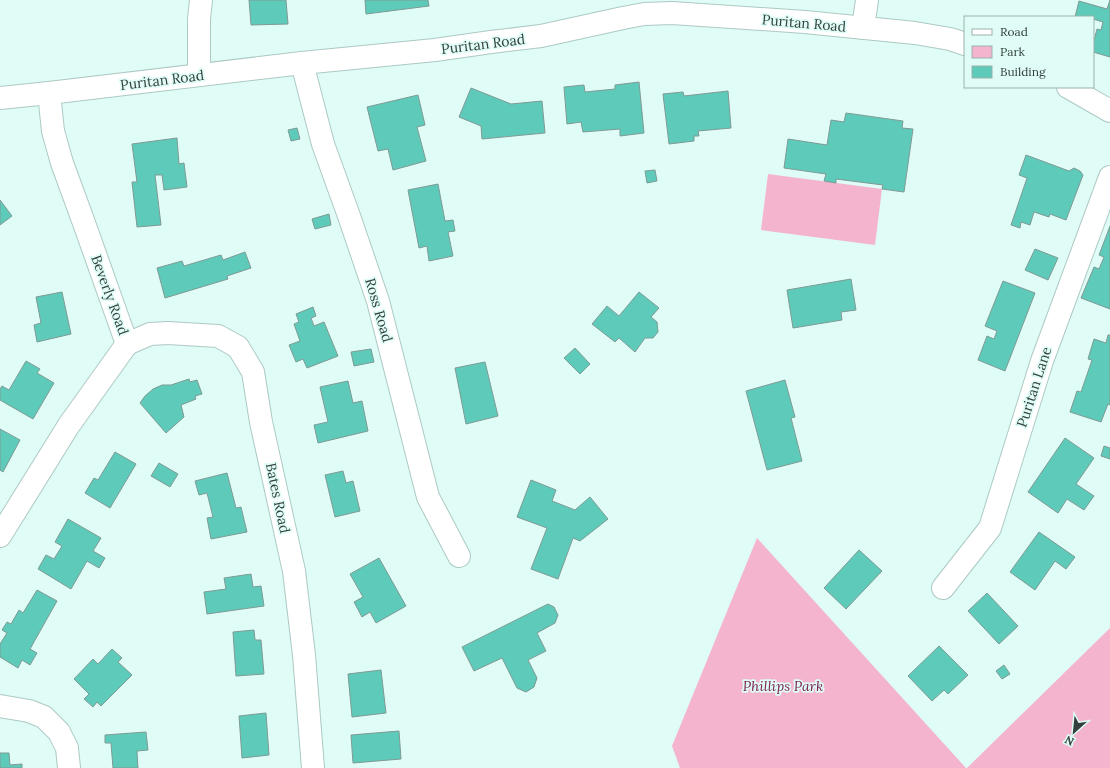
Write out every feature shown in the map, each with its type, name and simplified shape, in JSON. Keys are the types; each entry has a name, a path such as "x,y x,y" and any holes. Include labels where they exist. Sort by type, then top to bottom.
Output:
{"street":[{"path":"199,75 199,19 201,0"},
{"path":"863,28 868,0"},
{"name":"Puritan Road","path":"0,98 49,94 302,63 427,51 541,36 672,7 915,33 950,39 964,44"},
{"name":"Ross Road","path":"302,63 322,144 349,216 378,301 428,497 458,556"},
{"path":"1070,88 1110,111"},
{"name":"Beverly Road","path":"0,536 69,425 127,344 62,164 52,131 49,94"},
{"name":"Puritan Lane","path":"942,588 990,528 1042,361 1110,177"},
{"name":"Bates Road","path":"127,344 150,334 168,333 218,336 238,347 253,372 261,422 294,571 304,655 313,768"},
{"path":"0,706 29,711 44,717 59,732 67,748 69,768"}],"green space":[{"path":"768,174 882,189 875,245 761,230"},
{"name":"Phillips Park","path":"757,538 966,768 680,768 672,746"},
{"path":"1110,628 1110,768 967,768"}],"building":[{"path":"249,0 286,0 288,24 251,25"},
{"path":"365,0 428,0 429,6 366,14"},
{"path":"1110,0 1110,57 1094,52 1094,40 1097,29 1101,30 1103,22 1094,19 1094,16 1075,16 1079,1 1107,9"},
{"path":"639,82 644,133 620,136 620,129 583,132 581,122 567,124 564,87 584,85 585,92 615,89 615,85"},
{"path":"471,88 511,104 542,101 545,133 482,139 481,126 459,117"},
{"path":"728,91 731,128 698,131 699,136 694,136 694,141 669,144 663,94 683,92 684,96"},
{"path":"418,95 425,125 417,127 426,161 393,170 388,149 378,151 367,107"},
{"path":"846,113 903,121 902,128 913,129 904,192 882,189 883,185 836,179 836,183 824,181 826,174 784,168 788,139 827,145 831,120 844,122"},
{"path":"297,128 300,139 291,141 288,130"},
{"path":"177,138 179,164 184,163 187,187 164,190 162,175 155,175 161,225 137,227 132,182 137,182 132,144"},
{"path":"1026,155 1069,171 1074,168 1080,171 1083,175 1066,220 1050,214 1049,217 1034,212 1030,225 1021,222 1020,228 1011,225 1027,178 1019,175"},
{"path":"655,170 657,181 647,183 645,171"},
{"path":"438,184 445,221 453,220 455,231 448,232 453,256 429,261 427,246 419,248 408,190"},
{"path":"0,200 12,216 0,225"},
{"path":"329,214 331,225 315,229 312,219"},
{"path":"1110,226 1110,309 1081,298 1094,267 1099,269 1104,257 1099,255"},
{"path":"1035,249 1058,258 1048,280 1025,270"},
{"path":"245,252 251,268 227,276 228,279 165,298 157,268 182,261 184,266 221,255 223,260"},
{"path":"851,279 856,310 841,312 842,320 793,328 787,290"},
{"path":"1003,281 1035,293 1005,371 978,360 987,336 994,339 997,331 985,326"},
{"path":"62,292 71,334 37,342 34,325 41,323 36,297"},
{"path":"639,292 659,308 651,317 657,322 658,332 653,338 645,338 635,352 619,338 615,342 592,324 607,306 619,316"},
{"path":"313,307 316,316 311,318 314,326 324,322 338,356 307,368 303,359 296,362 289,345 300,341 294,324 299,322 296,314"},
{"path":"1108,335 1110,335 1110,405 1108,404 1101,422 1070,412 1077,391 1081,392 1092,360 1088,359 1094,339 1106,343"},
{"path":"575,348 590,364 580,374 564,358"},
{"path":"371,349 374,362 354,366 351,352"},
{"path":"26,361 40,369 37,373 54,383 33,419 0,400 0,389 2,386 9,390"},
{"path":"485,362 498,416 466,424 455,368"},
{"path":"189,379 190,382 197,380 202,394 195,396 196,399 181,405 184,417 166,433 140,403 153,389 162,385 171,385"},
{"path":"785,380 795,417 791,418 802,461 767,470 746,391"},
{"path":"348,381 353,403 362,401 368,431 318,443 314,425 328,422 320,387"},
{"path":"0,429 20,440 3,472 0,470"},
{"path":"1065,438 1094,458 1076,484 1094,496 1084,510 1067,499 1058,513 1028,492"},
{"path":"1104,446 1110,448 1110,459 1101,456"},
{"path":"115,452 136,464 110,508 85,493 94,478 98,480"},
{"path":"159,463 178,474 170,487 151,476"},
{"path":"343,471 346,483 353,481 360,511 335,517 325,475"},
{"path":"227,473 236,508 241,507 247,532 211,539 207,518 213,517 207,493 199,495 195,481"},
{"path":"531,480 556,490 552,501 575,510 590,497 608,519 580,541 573,538 558,579 531,569 547,528 517,517"},
{"path":"68,519 101,538 93,551 105,558 99,568 87,561 71,589 38,569 46,555 54,559 62,546 55,542"},
{"path":"1039,532 1075,557 1066,569 1055,561 1035,590 1010,572"},
{"path":"859,550 882,571 846,609 824,588"},
{"path":"379,558 406,606 376,623 370,612 362,617 354,602 363,597 350,574"},
{"path":"251,574 253,587 261,586 264,606 207,614 204,592 226,589 224,578"},
{"path":"37,590 57,601 30,649 37,653 30,665 22,660 18,668 0,657 0,644 7,633 2,630 7,622 11,624 19,610 23,613"},
{"path":"987,593 1018,626 999,644 968,611"},
{"path":"548,604 554,607 558,615 555,623 537,633 546,651 528,660 537,678 534,687 526,692 517,688 502,658 474,671 462,647"},
{"path":"254,630 255,640 261,640 264,674 236,676 233,632"},
{"path":"939,646 968,675 948,694 944,690 932,701 908,676"},
{"path":"112,649 122,658 118,662 132,675 101,706 97,702 93,707 84,699 89,694 74,679 93,659 98,664"},
{"path":"1004,665 1010,674 1002,679 996,671"},
{"path":"381,670 386,713 352,717 348,674"},
{"path":"266,713 269,755 242,758 239,716"},
{"path":"399,731 401,759 353,763 351,735"},
{"path":"146,732 148,750 137,751 138,768 113,768 111,743 105,743 105,735"},
{"path":"0,753 9,753 10,765 22,764 22,768 0,768"}]}
